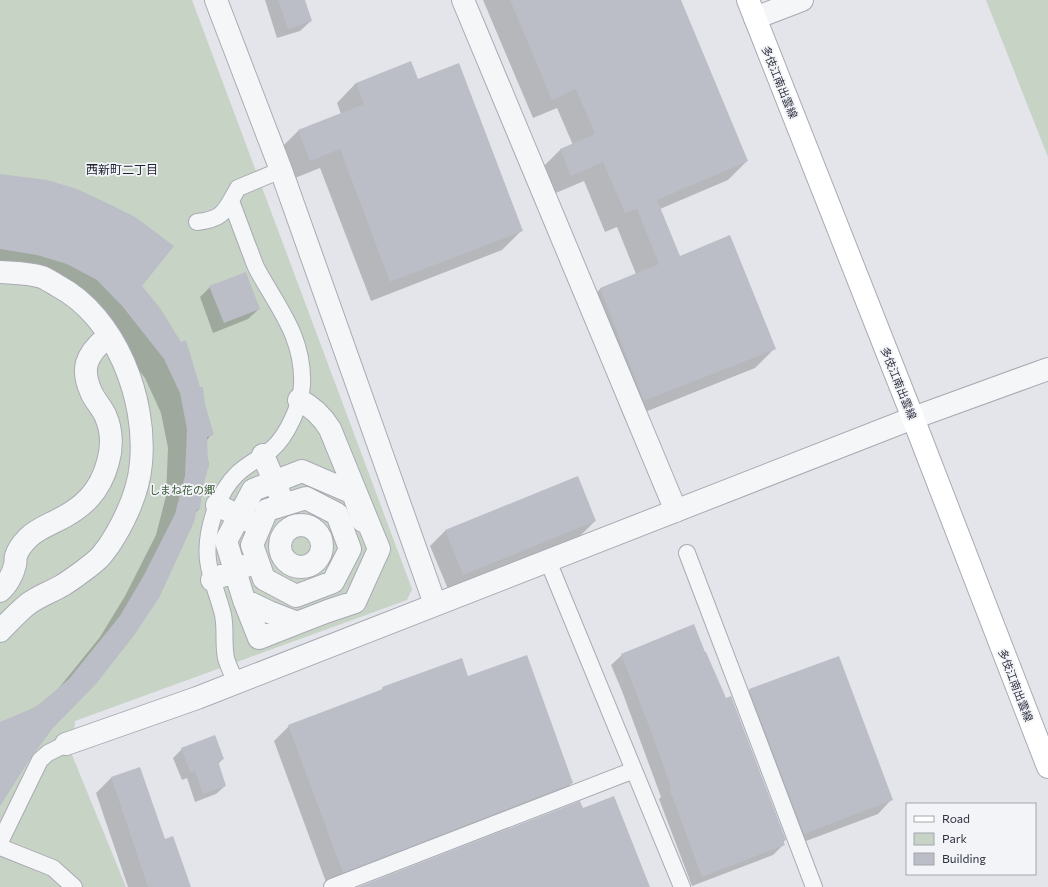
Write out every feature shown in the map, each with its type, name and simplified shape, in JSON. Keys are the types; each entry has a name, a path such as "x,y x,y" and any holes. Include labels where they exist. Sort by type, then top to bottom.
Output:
{"main road":[{"name":"多伎江南出雲線","path":"751,9 913,418 1048,767"}],"street":[{"path":"216,0 281,170 435,604"},
{"path":"463,0 676,511"},
{"path":"751,9 802,0"},
{"path":"0,272 42,277 65,289 85,304 98,318 110,336 126,368 135,396 140,419 141,462 139,480 129,509 115,536 101,557 63,585 28,604 0,631"},
{"path":"0,591 10,578 15,565 16,556 22,545 29,537 38,530 69,515 85,503 96,492 104,476 111,447 110,434 106,417 92,394 86,372 87,362 93,349 106,338"},
{"path":"66,744 197,698 913,418 1048,369"},
{"path":"299,400 308,405 324,418 342,457 366,520"},
{"path":"263,455 328,611"},
{"path":"302,471 353,493 379,549 355,602 259,638 244,600 226,541 253,490 302,471 342,457"},
{"path":"269,612 330,483"},
{"path":"306,498 319,505 337,514 350,549 333,582 296,596 264,579 252,545 267,510 306,498"},
{"path":"217,505 366,577"},
{"path":"212,580 366,520"},
{"path":"244,600 297,623"}],"lane":[{"path":"197,222 215,218 224,212 238,188 281,170"},
{"path":"231,201 257,270 292,331 296,342 301,368 302,386 299,400 284,435 272,449 237,473 217,505 212,521 208,540 208,559 212,580 224,617 226,657 236,683"},
{"path":"687,553 814,887"},
{"path":"548,561 682,887"},
{"path":"0,842 40,760 48,753 66,744"},
{"path":"332,887 634,770"},
{"path":"0,847 52,868 74,887"}],"green space":[{"name":"しまね花の郷","path":"0,0 192,0 412,589 407,600 75,721 72,755 126,887 0,887"},
{"path":"986,0 1048,0 1048,157"}],"building":[{"path":"278,0 305,0 312,21 288,29"},
{"path":"510,0 681,0 748,161 657,200 680,256 730,235 776,349 644,401 600,288 659,264 637,209 625,213 603,162 571,176 560,149 595,134 576,89 552,100"},
{"path":"411,61 418,79 459,63 523,231 390,282 340,149 310,161 298,130 364,104 356,83"},
{"path":"0,174 47,180 77,189 135,217 174,246 142,286 160,308 181,342 186,340 200,387 203,387 205,404 214,435 207,437 209,468 203,487 200,509 197,509 194,522 159,598 135,634 96,684 53,728 32,756 0,806 0,722 36,707 69,679 120,616 144,575 175,514 185,476 187,429 180,393 164,359 123,307 97,280 67,264 37,255 0,249"},
{"path":"246,272 260,309 224,323 209,286"},
{"path":"578,476 596,521 463,575 445,530"},
{"path":"694,624 726,698 731,696 786,840 783,841 785,845 702,877 669,788 671,787 650,729 621,654"},
{"path":"527,655 573,783 343,873 288,725 383,689 382,687 462,658 468,676"},
{"path":"839,656 893,800 804,834 749,689"},
{"path":"215,735 224,759 218,761 226,786 203,794 195,771 190,772 181,748"},
{"path":"140,767 165,839 173,836 191,887 148,887 111,777"},
{"path":"614,796 650,887 358,887 580,801 583,808"}],"district":[{"name":"西新町二丁目","path":"122,169"}]}
